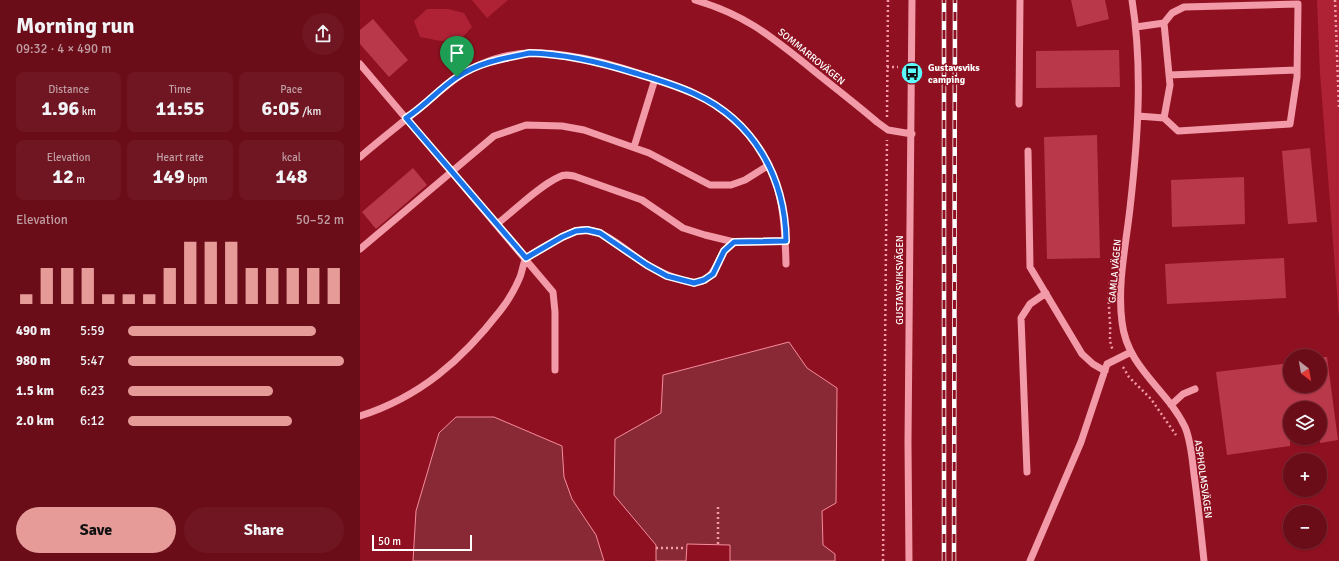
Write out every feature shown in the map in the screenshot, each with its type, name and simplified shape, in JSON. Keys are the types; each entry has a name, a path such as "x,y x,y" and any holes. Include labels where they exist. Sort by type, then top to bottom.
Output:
{"street":[{"name":"SOMMARROVÄGEN","path":"695,0 731,12 771,36 887,129 912,134"},
{"name":"GUSTAVSVIKSVÄGEN","path":"909,561 908,443 912,134 912,0"},
{"path":"1019,104 1020,0"},
{"name":"GAMLA VÄGEN","path":"1131,352 1124,335 1120,302 1138,116 1140,71 1132,0"},
{"path":"1138,116 1164,118 1178,131 1290,124 1297,70 1298,4 1184,6 1172,13 1164,24 1170,85 1164,118"},
{"path":"1136,27 1164,24"},
{"path":"360,157 457,77 479,65 497,59 530,53 554,53 582,58 655,79 694,93 713,103 747,131 760,149 777,182 782,203 786,241 786,264"},
{"path":"360,64 526,258 553,292 555,300 555,370"},
{"path":"1169,75 1297,70"},
{"path":"634,147 655,79"},
{"path":"360,249 494,136 526,125 562,126 584,130 634,147 672,164 710,185 720,186 738,183 757,174 769,165"},
{"path":"1028,151 1030,267 1082,354 1093,364 1105,371"},
{"path":"497,224 546,185 560,176 566,175 574,176 642,200 683,228 734,242 786,241"},
{"path":"360,416 380,410 416,392 459,357 480,336 510,297 526,258 562,237 576,231 587,230 600,233 647,265 667,276 694,283 704,280 713,274 724,251 734,242"},
{"path":"1027,472 1021,318 1030,304 1046,293"},
{"path":"1030,561 1081,442 1107,364 1131,352"},
{"name":"ASPHOLMSVÄGEN","path":"1131,352 1146,375 1180,418 1189,437 1204,561"},
{"path":"1171,405 1183,394 1195,389"}],"path":[{"path":"884,561 888,0"},
{"path":"1335,0 1339,110"},
{"path":"887,67 898,67"},
{"path":"1110,325 1108,300 1111,276"},
{"path":"1143,390 1171,426 1178,440"},
{"path":"718,507 718,544"},
{"path":"656,548 686,548"}],"shaded area":[{"path":"472,0 508,0 487,18"},
{"path":"1317,0 1339,0 1339,319 1320,73"},
{"path":"427,9 448,9 464,13 472,27 460,40 441,41 420,37 414,21"},
{"path":"789,342 807,368 837,388 836,503 822,511 823,545 835,554 835,561 730,561 730,545 687,544 686,561 656,561 656,545 614,495 615,439 661,413 663,375"},
{"path":"456,417 494,417 562,446 564,477 572,499 596,535 604,561 413,561 416,511 439,433"}],"building":[{"path":"1071,0 1105,0 1109,19 1077,27"},
{"path":"373,19 408,60 389,77 360,44 360,30"},
{"path":"1119,50 1120,87 1036,88 1036,51"},
{"path":"1097,135 1100,258 1047,259 1044,137"},
{"path":"1310,148 1317,222 1288,224 1282,151"},
{"path":"413,168 427,185 376,229 362,212"},
{"path":"1244,177 1245,224 1172,227 1171,180"},
{"path":"1284,258 1286,298 1167,304 1165,264"},
{"path":"1327,357 1338,440 1327,442 1327,401 1283,401 1283,445 1290,446 1227,455 1216,372 1283,364 1283,393 1327,393"}],"railway":[{"path":"944,0 944,561"},
{"path":"954,561 955,0"}],"place":[{"name":"Gustavsviks camping","path":"912,73"}],"route":[{"path":"530,53 554,53 582,58 619,68 694,93 713,103 730,116 747,131 760,149 777,182 782,203 786,241 734,242 724,251 713,274 704,280 694,283 667,276 647,265 600,233 587,230 576,231 562,237 526,258 406,118 457,77 479,65 497,59 530,53"}]}
